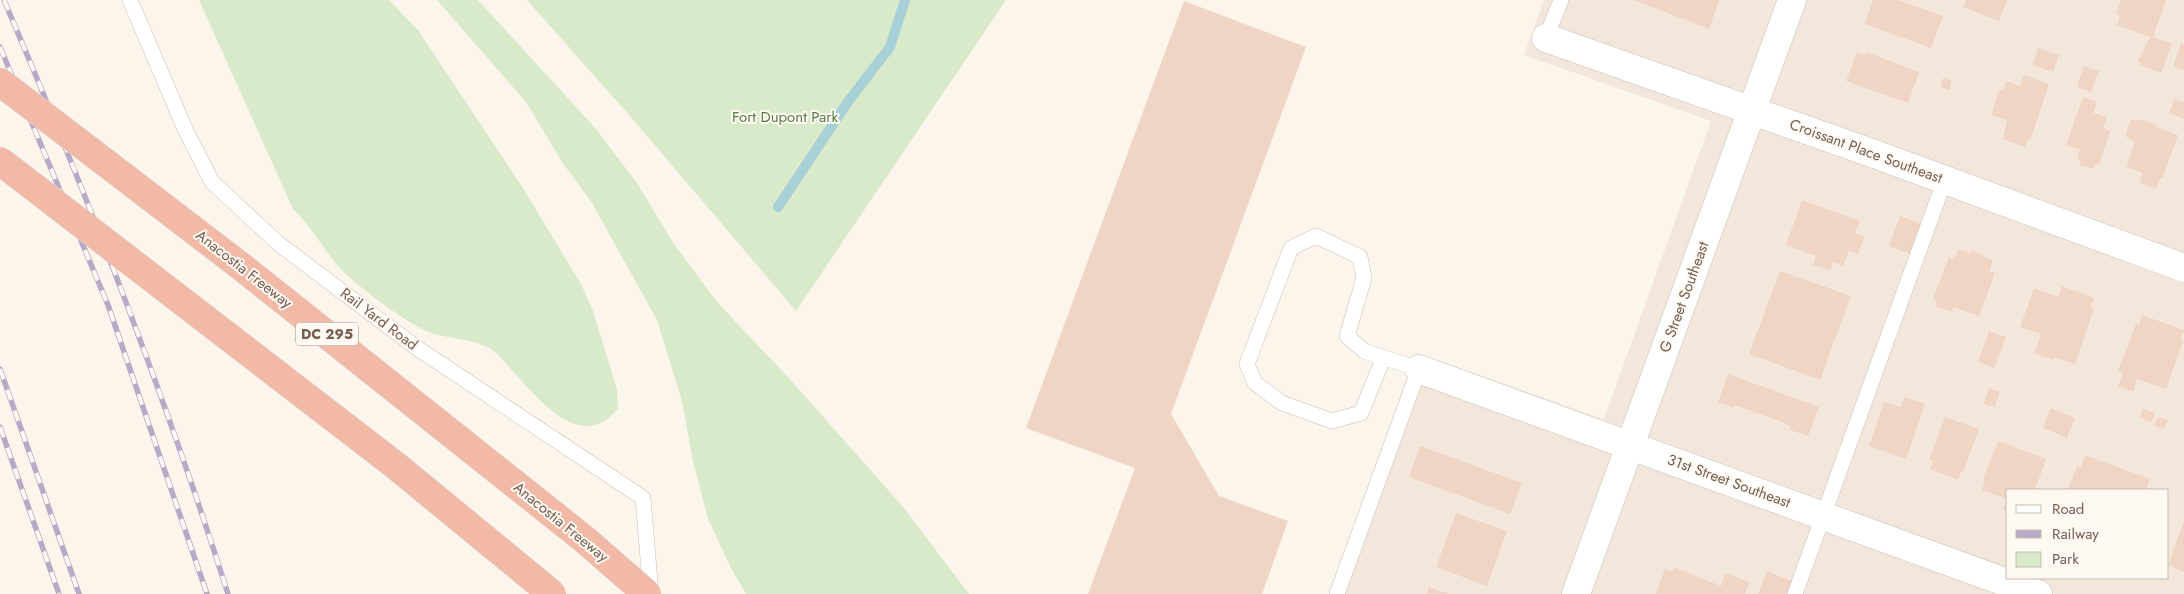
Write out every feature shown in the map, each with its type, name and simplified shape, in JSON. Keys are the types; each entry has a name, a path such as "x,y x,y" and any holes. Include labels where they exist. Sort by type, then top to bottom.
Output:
{"highway":[{"name":"Anacostia Freeway","path":"0,82 254,276 584,539 649,594"},
{"path":"0,161 394,465 552,594"}],"street":[{"name":"G Street Southeast","path":"1576,594 1792,0"},
{"name":"Croissant Place Southeast","path":"1546,38 1752,110 2184,268"},
{"name":"31st Street Southeast","path":"1419,369 2038,594"}],"lane":[{"name":"Rail Yard Road","path":"130,0 185,129 212,182 279,244 417,348 643,498 649,594"},
{"path":"1546,38 1560,0"},
{"path":"1795,594 1945,180"},
{"path":"1337,594 1419,369 1383,359 1364,351 1347,336 1364,278 1360,257 1316,236 1291,248 1247,364 1255,383 1282,403 1332,421 1361,413 1383,359"}],"shaded area":[{"path":"1544,0 2184,0 2184,594 1329,594 1416,353 1604,419 1711,121 1524,55"}],"green space":[{"path":"199,0 389,0 418,30 521,185 581,284 593,311 617,390 618,409 603,422 588,426 573,423 558,416 491,349 474,342 430,333 422,329 378,300 344,272 293,209"},
{"path":"437,0 478,0 596,129 637,183 674,244 717,302 787,376 904,508 969,594 746,594 731,568 708,519 693,461 682,401 657,320 592,203 562,162 526,102"},
{"name":"Fort Dupont Park","path":"527,0 1006,0 796,311 630,116"}],"building":[{"path":"1634,0 1719,0 1709,29"},
{"path":"1873,0 1898,0 1943,16 1931,48 1865,24"},
{"path":"1966,0 2007,0 1999,21 1963,7"},
{"path":"2121,0 2166,0 2153,37 2172,44 2161,73 2140,65 2141,63 2138,61 2150,37 2117,25 2120,16 2116,14"},
{"path":"1184,1 1306,47 1171,414 1219,496 1288,521 1262,594 1088,594 1135,468 1026,428"},
{"path":"2181,43 2184,44 2184,70 2173,66"},
{"path":"2038,48 2059,55 2053,72 2033,65"},
{"path":"1857,52 1865,55 1866,52 1919,72 1908,103 1846,81"},
{"path":"2084,66 2099,71 2091,92 2077,87"},
{"path":"2024,75 2049,84 2030,141 2028,140 2025,147 2003,139 2007,120 1991,115 1999,90 2003,91 2006,81 2020,86"},
{"path":"1943,78 1952,81 1949,90 1940,87"},
{"path":"2083,97 2097,102 2093,113 2107,117 2103,128 2110,131 2099,165 2095,164 2092,169 2080,165 2081,161 2077,158 2080,150 2066,145"},
{"path":"2174,99 2184,102 2184,119 2169,113"},
{"path":"2131,119 2138,121 2139,119 2157,125 2156,127 2178,135 2162,179 2160,178 2156,189 2140,183 2143,173 2126,167 2135,142 2125,136"},
{"path":"1802,200 1860,221 1855,233 1864,237 1858,254 1849,251 1843,266 1833,262 1830,271 1813,265 1816,256 1786,245"},
{"path":"1900,216 1926,226 1915,256 1889,246"},
{"path":"1958,249 1971,254 1972,250 1993,261 1989,271 1995,273 1979,316 1953,307 1952,312 1935,306 1937,301 1933,299 1949,257 1954,259"},
{"path":"1780,271 1851,296 1820,380 1749,354"},
{"path":"2062,286 2094,298 2091,308 2094,309 2075,364 2054,357 2053,360 2034,353 2041,334 2020,327 2034,288 2058,297"},
{"path":"2142,315 2184,330 2180,340 2183,341 2166,389 2137,379 2133,392 2118,386 2123,373 2118,371 2136,324 2139,325"},
{"path":"1989,331 2006,337 1994,368 1978,362"},
{"path":"1728,374 1819,407 1808,436 1790,430 1791,426 1782,422 1735,405 1734,408 1718,402"},
{"path":"1989,388 2000,392 1995,407 1984,404"},
{"path":"1904,397 1925,404 1906,459 1869,446 1884,402 1901,407"},
{"path":"2051,408 2075,418 2067,438 2043,428"},
{"path":"2143,409 2155,413 2152,422 2140,418"},
{"path":"1945,417 1979,429 1963,472 1961,471 1958,480 1930,469 1933,461 1929,460"},
{"path":"2158,417 2168,420 2164,429 2154,426"},
{"path":"1998,441 2046,459 2035,489 2006,489 2006,499 1982,490 1985,480 1983,479"},
{"path":"1420,446 1522,483 1510,514 1409,477"},
{"path":"2085,455 2150,479 2146,489 2068,489 2077,466 2081,468"},
{"path":"1456,513 1507,531 1487,586 1436,567"},
{"path":"2184,521 2184,572 2169,565"},
{"path":"1673,567 1721,586 1725,573 1749,582 1745,594 1656,594 1665,569 1672,572"},
{"path":"1767,571 1794,582 1789,594 1758,594"},
{"path":"1429,587 1449,594 1427,594"}],"waterway":[{"path":"778,207 847,103 890,47 905,0"}],"railway":[{"path":"4,0 123,294 178,443 228,594"},
{"path":"0,47 108,305 207,594"},
{"path":"0,369 79,594"},
{"path":"0,427 59,594"}]}
